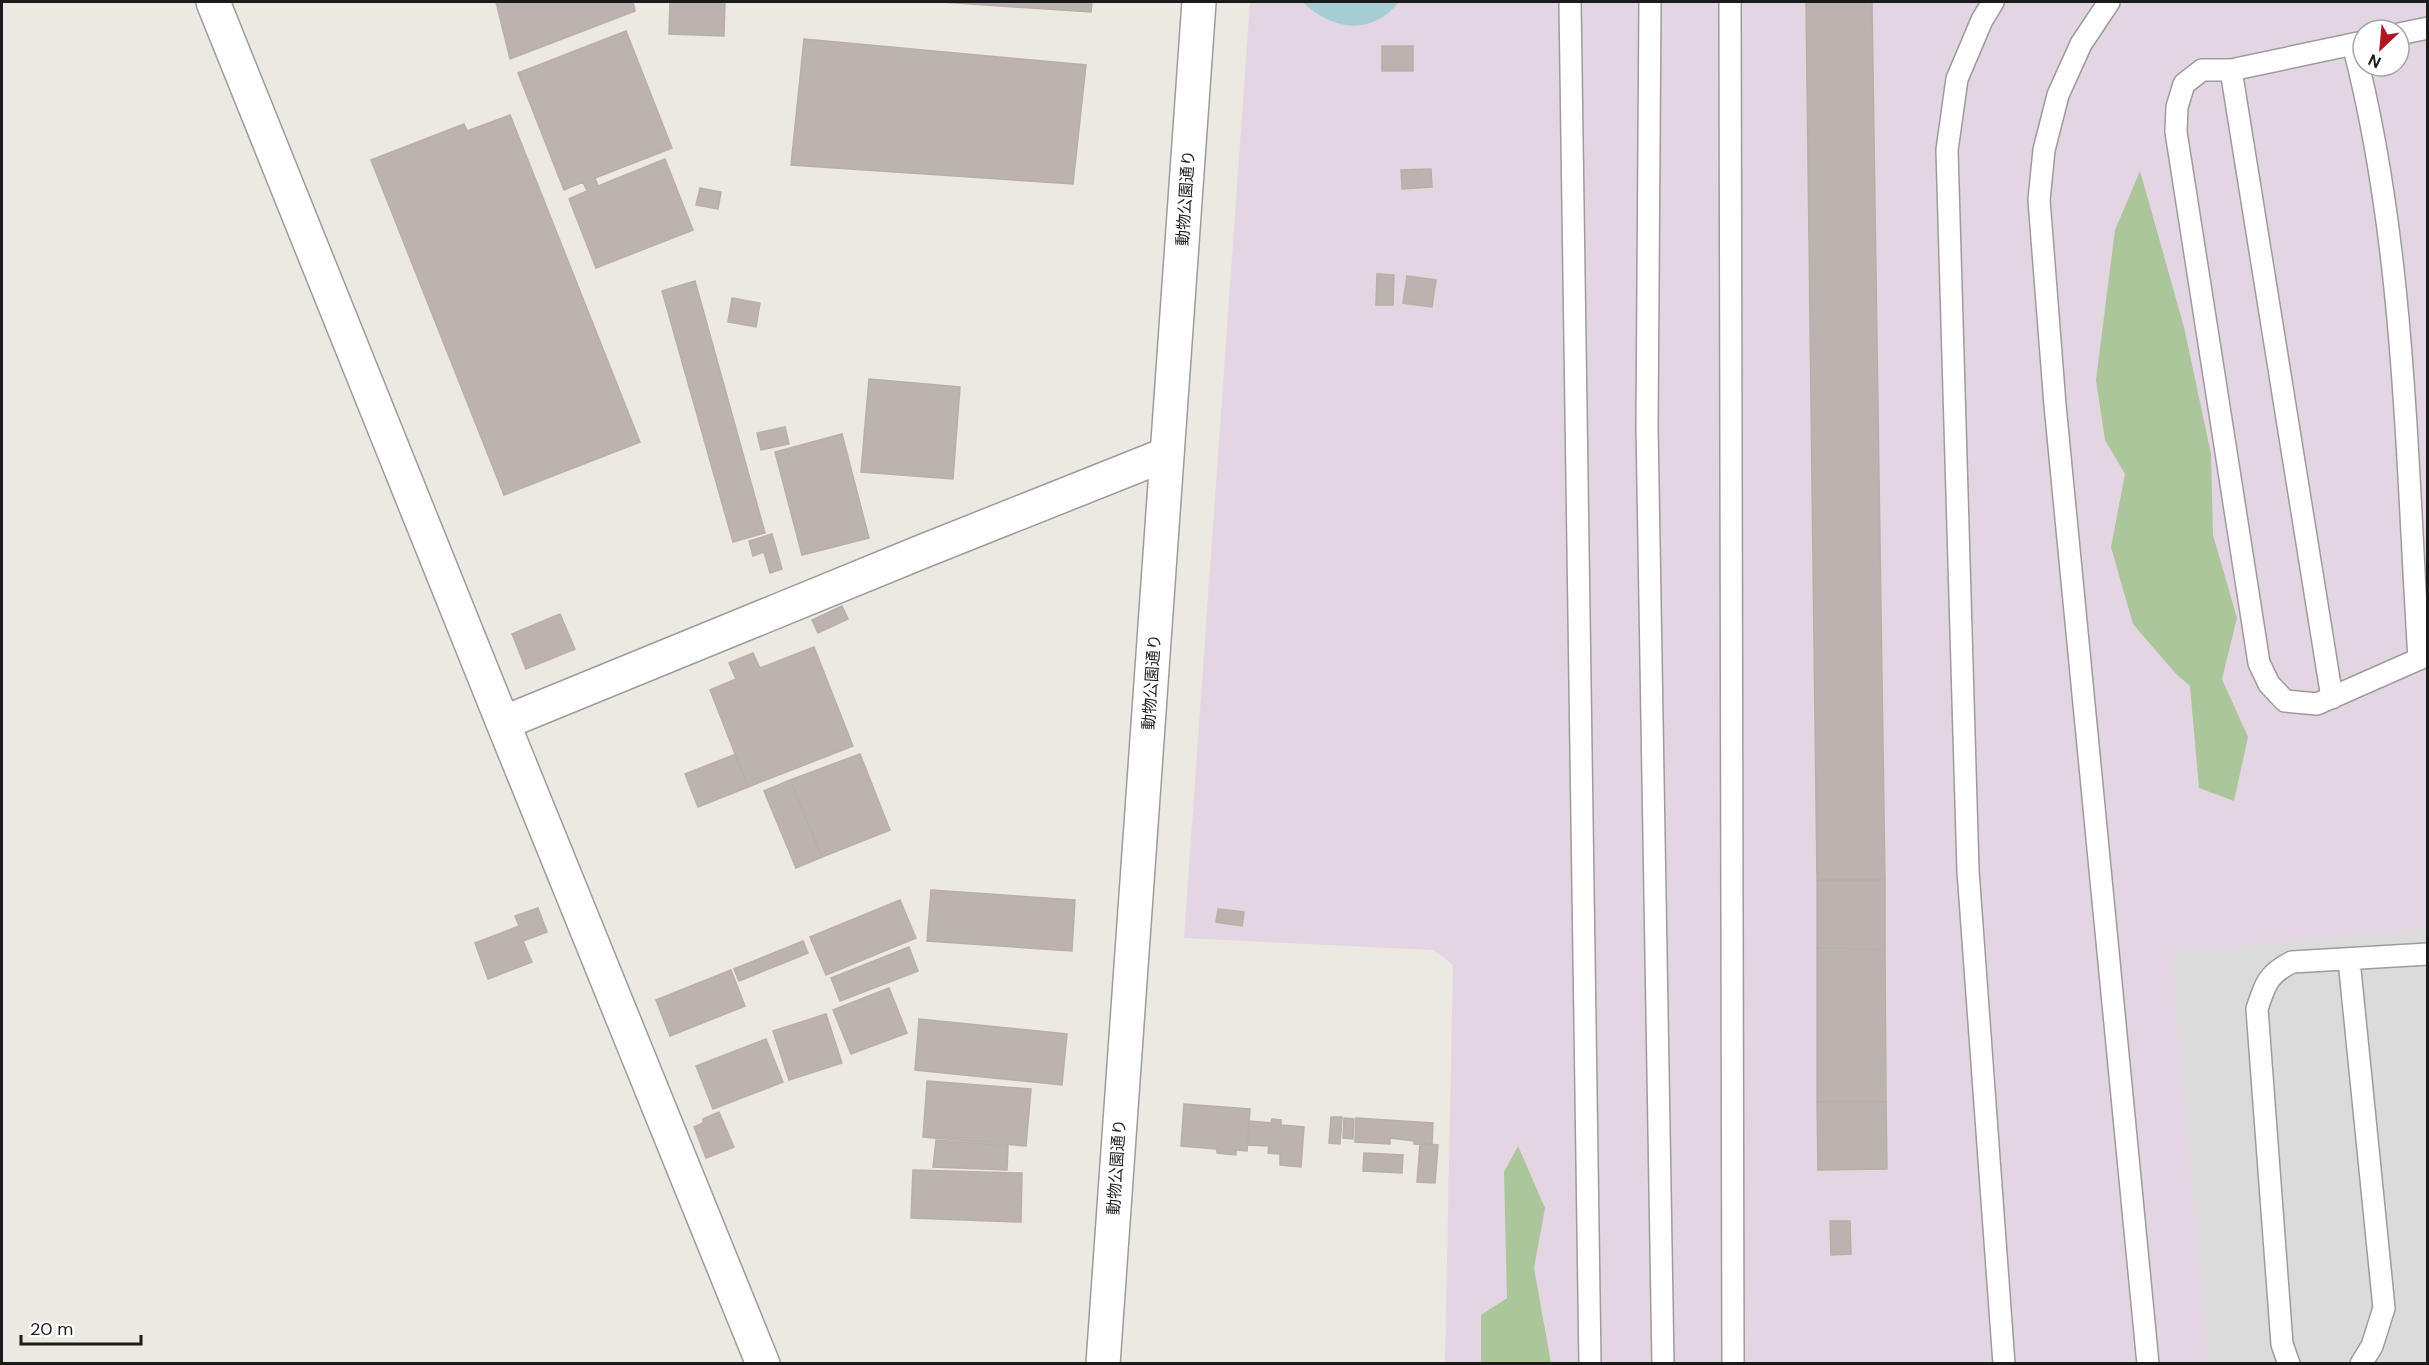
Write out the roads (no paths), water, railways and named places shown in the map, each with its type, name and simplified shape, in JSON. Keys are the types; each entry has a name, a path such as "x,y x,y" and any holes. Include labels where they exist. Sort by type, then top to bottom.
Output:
{"street":[{"path":"213,2 502,723 763,1364"},
{"name":"動物公園通り","path":"1103,1364 1199,2"},
{"path":"502,723 1167,454"}],"lane":[{"path":"1570,2 1590,1364"},
{"path":"1650,2 1647,426 1663,1364"},
{"path":"1730,2 1733,1364"},
{"path":"1993,2 1982,20 1957,79 1947,150 1968,871 2004,1364"},
{"path":"2109,2 2081,44 2058,95 2044,150 2039,200 2055,405 2148,1364"},
{"path":"2411,32 2427,29"},
{"path":"2351,44 2231,70 2202,70 2184,84 2177,107 2176,132 2259,663 2269,684 2285,701 2317,704 2423,657 2397,305 2364,78"},
{"path":"2231,70 2332,698"},
{"path":"2289,1364 2282,1344 2257,1009 2265,984 2276,970 2292,962 2427,954"},
{"path":"2349,960 2384,1308 2372,1346 2361,1364"}],"water":[{"path":"1302,2 1399,2 1376,21 1351,26 1326,19"}]}
